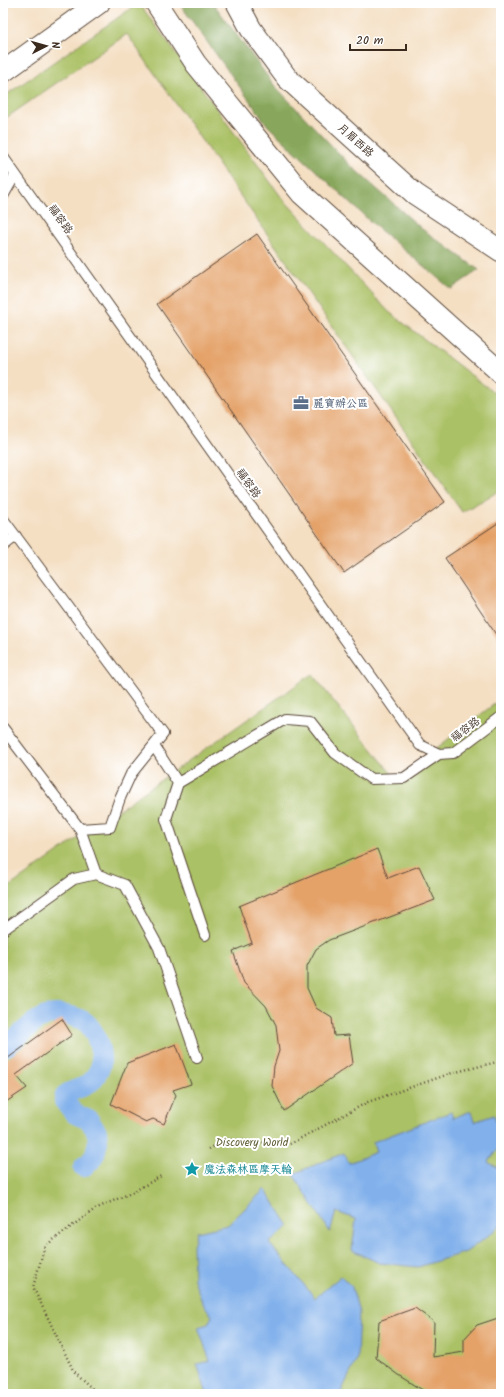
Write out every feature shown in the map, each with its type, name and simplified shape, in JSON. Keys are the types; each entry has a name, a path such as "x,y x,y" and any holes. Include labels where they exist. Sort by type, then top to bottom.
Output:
{"street":[{"path":"3,72 99,3"},
{"path":"156,3 196,64 302,194 501,373"},
{"name":"月眉西路","path":"237,3 251,29 287,78 415,194 501,251"}],"lane":[{"name":"福容路","path":"3,157 420,745 439,754 453,753 501,718"},
{"path":"3,196 15,175"},
{"path":"3,519 163,734 132,774 120,798 110,828 80,829"},
{"path":"3,546 16,536"},
{"path":"205,935 166,819 178,782 285,719 310,720 335,753 371,779 404,778 439,754"},
{"path":"3,728 80,829 96,874"},
{"path":"154,746 178,782"},
{"path":"3,930 74,879 96,874 125,885 159,948 197,1058"}],"path":[{"path":"209,1149 227,1139 288,1145 368,1102 452,1073 501,1061"},
{"path":"98,1394 74,1372 33,1287 45,1246 95,1210 133,1192 161,1176"}],"green space":[{"path":"139,3 282,198 389,312 501,398 501,490 462,512 127,34 3,120 3,97"},
{"path":"179,3 213,3 274,85 351,166 422,229 479,270 451,289 373,224 268,126"},
{"name":"Discovery World","path":"312,674 396,779 501,699 501,1394 3,1394 3,891"}],"water":[{"path":"471,1111 474,1122 494,1115 500,1132 501,1145 488,1162 501,1170 501,1225 466,1252 418,1267 379,1263 352,1250 356,1219 336,1212 330,1232 293,1174 344,1153 349,1163 376,1152 373,1142 451,1112 453,1118"},
{"path":"265,1189 289,1226 269,1243 315,1298 341,1276 352,1287 359,1312 357,1359 340,1394 207,1394 197,1364 210,1361 198,1327 208,1324 212,1316 202,1302 194,1280 193,1245 197,1232 228,1225"}],"building":[{"name":"麗寶辦公區","path":"257,234 445,502 344,573 157,304"},
{"path":"501,521 501,642 445,558"},
{"path":"377,849 388,878 419,866 435,900 329,940 316,949 307,966 307,988 316,1008 332,1018 334,1036 349,1035 353,1063 284,1111 272,1086 274,1066 279,1051 276,1025 266,1006 244,983 233,951 252,943 239,906"},
{"path":"62,1019 72,1035 16,1075 27,1088 3,1104 3,1059 4,1061"},
{"path":"176,1044 191,1084 173,1090 176,1095 164,1124 153,1119 146,1122 111,1104 127,1063"},
{"path":"415,1308 434,1322 433,1357 464,1352 464,1339 477,1325 501,1317 501,1394 437,1394 424,1391 376,1358 379,1321"}],"waterway":[{"path":"7,1046 37,1020 50,1014 62,1014 76,1017 84,1021 92,1030 100,1050 100,1068 89,1084 65,1095 64,1101 75,1114 89,1120 97,1132 98,1142 95,1154 90,1162 83,1167"}],"place":[{"name":"麗寶辦公區","path":"301,403"},
{"name":"魔法森林區摩天輪","path":"192,1169"}]}
